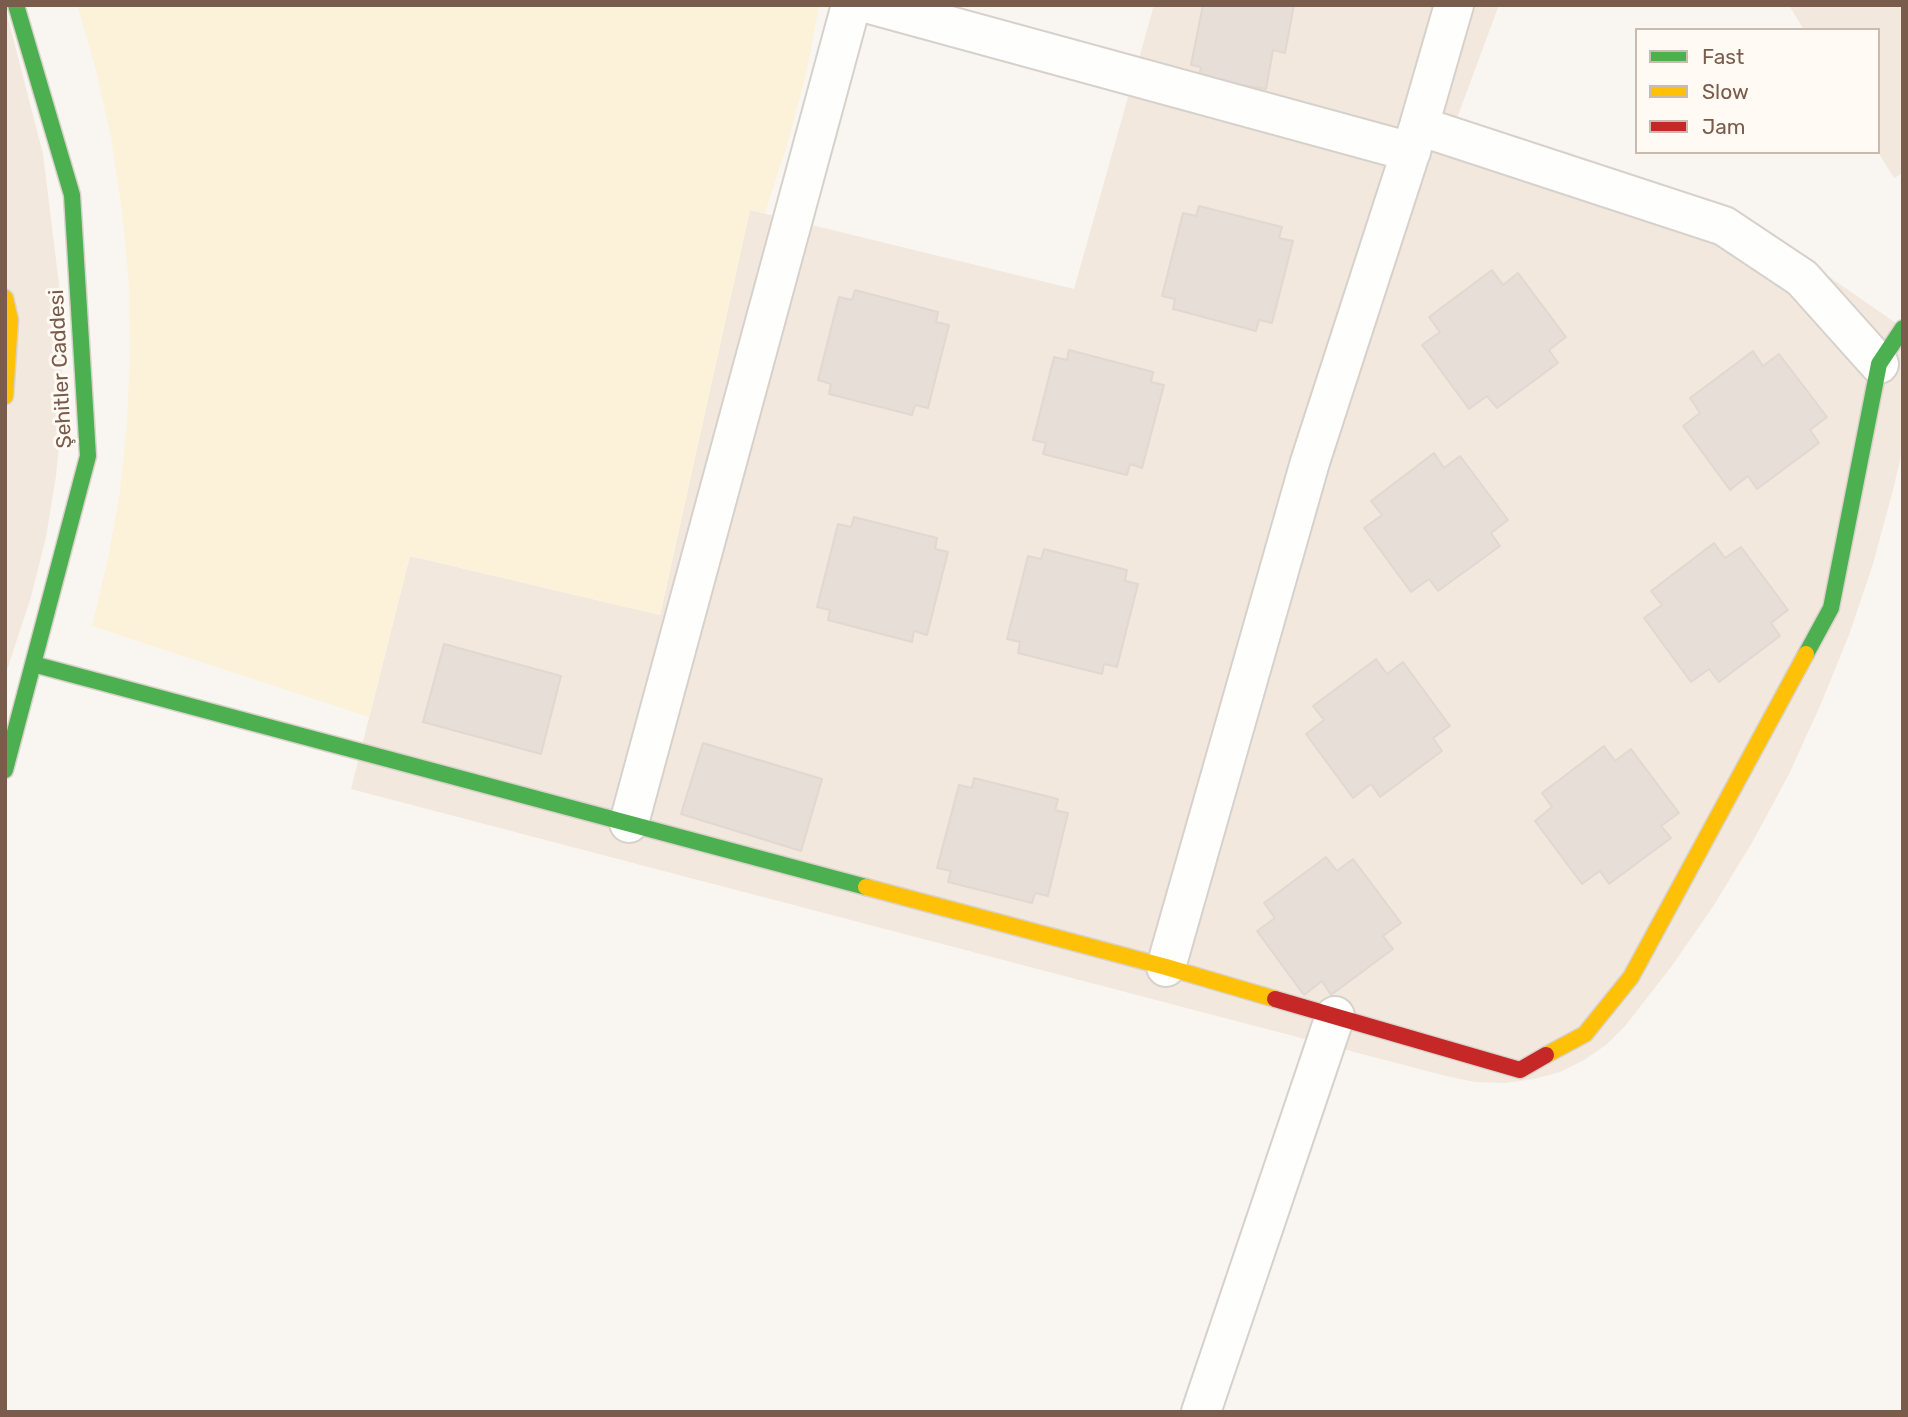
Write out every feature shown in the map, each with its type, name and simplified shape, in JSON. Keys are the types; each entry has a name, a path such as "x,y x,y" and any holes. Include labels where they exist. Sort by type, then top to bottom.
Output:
{"street":[{"name":"Şehitler Caddesi","path":"5,770 88,456 72,195 16,5"},
{"path":"629,823 851,5"},
{"path":"873,5 1415,139 1724,226 1802,278 1880,364"},
{"path":"1166,967 1310,462 1415,139 1454,5"},
{"path":"5,298 10,320 5,396"},
{"path":"33,664 1166,967 1520,1070 1586,1034 1631,977 1831,608 1880,364 1903,328"},
{"path":"1202,1412 1335,1016"}],"shaded area":[{"path":"1154,5 1499,5 1457,118 1730,208 1903,328 1903,447 1893,490 1873,564 1849,635 1789,774 1714,905 1671,967 1625,1026 1606,1045 1560,1072 1505,1083 1475,1082 1446,1076 351,789 410,556 660,615 750,210 1074,289"},
{"path":"1789,5 1903,5 1903,173 1894,178 1879,154 1880,28 1803,28"},
{"path":"5,7 43,154 59,284 62,415 46,537 31,597 5,676"}],"sand":[{"path":"77,5 819,5 807,70 765,213 750,210 660,615 410,556 369,717 92,626 120,492 130,355 129,283 111,138 96,70"}],"building":[{"path":"1203,5 1294,5 1285,53 1273,50 1266,89 1242,85 1242,91 1198,82 1201,67 1191,65"},
{"path":"1199,206 1282,227 1279,238 1293,241 1272,323 1259,320 1256,331 1173,309 1175,299 1162,296 1183,213 1196,216"},
{"path":"1492,270 1503,285 1518,273 1566,337 1549,350 1558,363 1497,408 1487,396 1469,409 1422,345 1440,332 1429,317"},
{"path":"855,290 938,312 936,322 949,325 928,408 915,405 912,415 829,394 831,384 818,380 839,297 852,300"},
{"path":"1069,350 1153,372 1151,382 1164,385 1142,468 1130,464 1127,475 1043,454 1046,443 1033,440 1054,357 1067,360"},
{"path":"1753,351 1763,366 1779,354 1827,417 1810,430 1819,443 1757,489 1748,476 1730,490 1683,426 1700,413 1690,398"},
{"path":"1434,453 1444,468 1460,456 1508,520 1491,533 1500,546 1438,591 1429,579 1411,592 1364,528 1382,515 1371,501"},
{"path":"854,517 937,538 935,549 948,552 927,635 914,631 912,642 828,620 830,610 817,607 838,524 851,527"},
{"path":"1714,543 1725,558 1741,547 1788,610 1771,623 1780,636 1719,682 1709,669 1691,682 1644,618 1662,605 1651,591"},
{"path":"1044,549 1127,570 1125,581 1138,584 1117,667 1104,664 1102,674 1018,653 1020,642 1007,639 1028,556 1041,559"},
{"path":"444,644 561,676 541,754 423,722"},
{"path":"1376,659 1387,674 1403,662 1450,726 1433,738 1442,751 1380,797 1371,784 1353,798 1306,734 1324,720 1313,706"},
{"path":"703,743 822,779 801,851 681,814"},
{"path":"1604,746 1615,761 1631,749 1679,813 1661,826 1671,838 1609,884 1600,871 1582,884 1535,821 1552,807 1542,793"},
{"path":"974,778 1058,799 1055,810 1068,813 1048,896 1035,893 1032,903 948,882 951,871 937,868 959,785 972,788"},
{"path":"1326,857 1337,871 1353,859 1401,923 1383,936 1393,949 1331,995 1322,981 1304,995 1257,931 1275,918 1264,903"}],"traffic: fast":[{"path":"5,770 88,456 72,195 16,5"},
{"path":"1806,654 1831,608 1879,364 1903,328"},
{"path":"33,664 866,887"}],"traffic: slow":[{"path":"5,298 10,320 5,396"},
{"path":"1546,1055 1585,1034 1631,977 1806,654"},
{"path":"866,887 1275,999"}],"traffic: jam":[{"path":"1275,999 1520,1070 1546,1055"}]}
